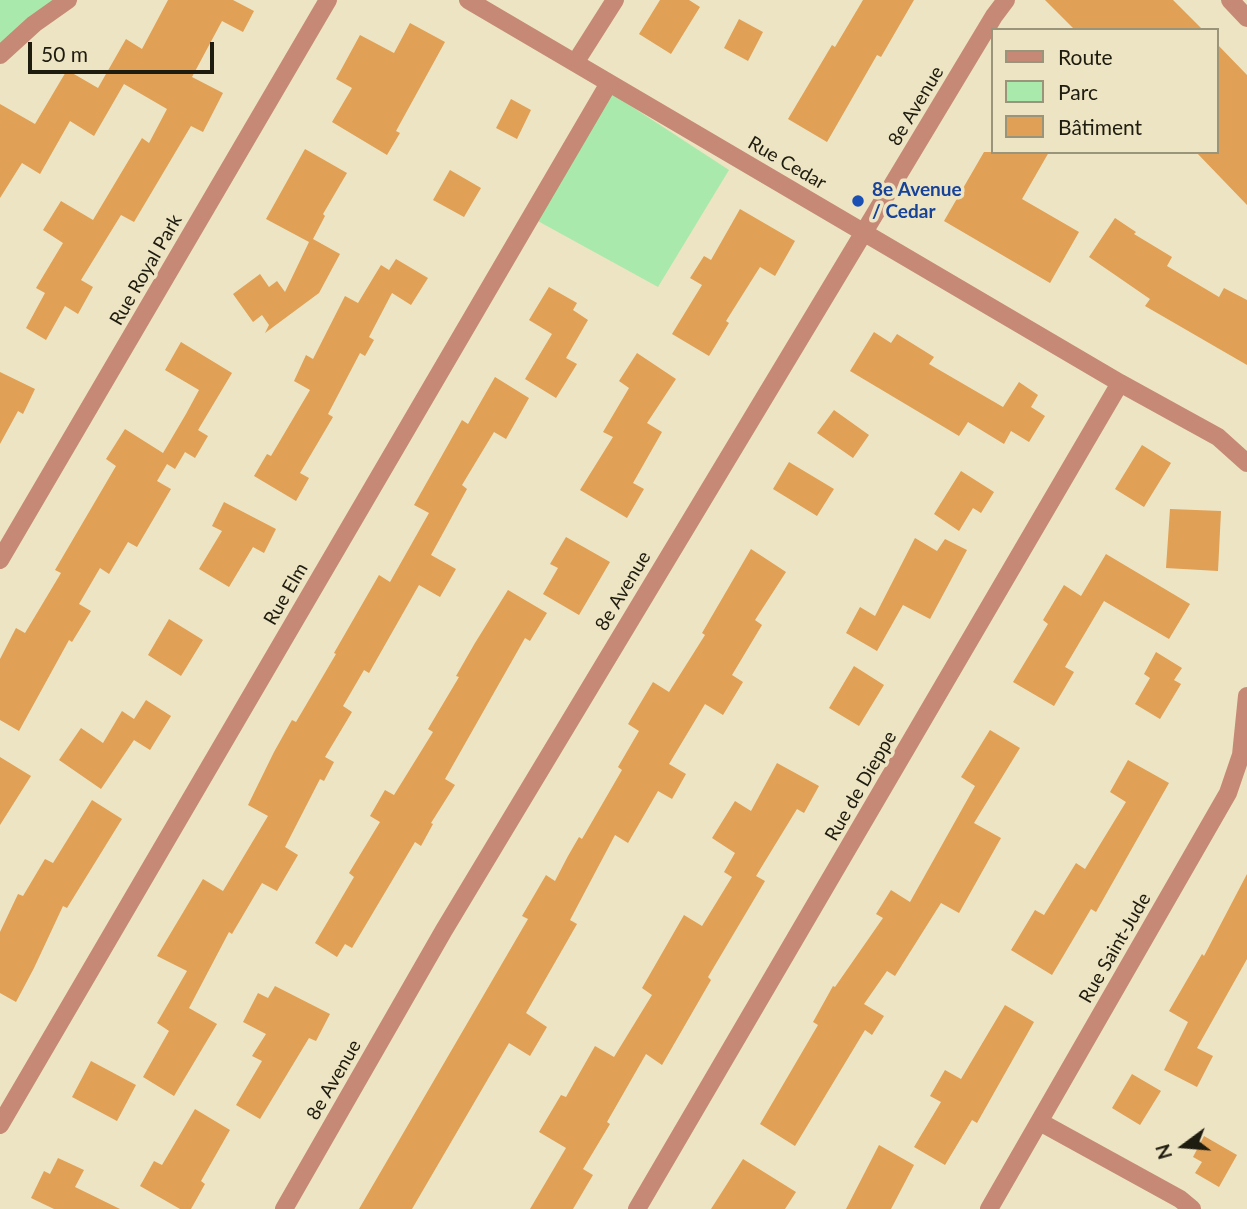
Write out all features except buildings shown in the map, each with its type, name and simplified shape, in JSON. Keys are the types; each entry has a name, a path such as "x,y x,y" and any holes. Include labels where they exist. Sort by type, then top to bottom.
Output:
{"street":[{"path":"0,55 34,24 68,0"},
{"name":"Rue Royal Park","path":"0,561 328,0"},
{"name":"Rue Cedar","path":"468,0 1121,383"},
{"path":"575,63 615,0"},
{"name":"8e Avenue","path":"284,1209 444,930 1006,0"},
{"path":"1230,0 1247,18"},
{"name":"Rue Elm","path":"0,1125 609,83"},
{"path":"1121,383 1218,437 1247,463"},
{"name":"Rue de Dieppe","path":"637,1209 1121,383"},
{"name":"Rue Saint-Jude","path":"989,1209 1228,793 1241,755 1247,696"},
{"path":"1040,1122 1180,1199 1192,1209"}],"green space":[{"path":"0,0 68,0 0,55"},
{"path":"611,93 729,170 658,287 536,220"}],"place":[{"name":"8e Avenue / Cedar","path":"858,201"}]}
